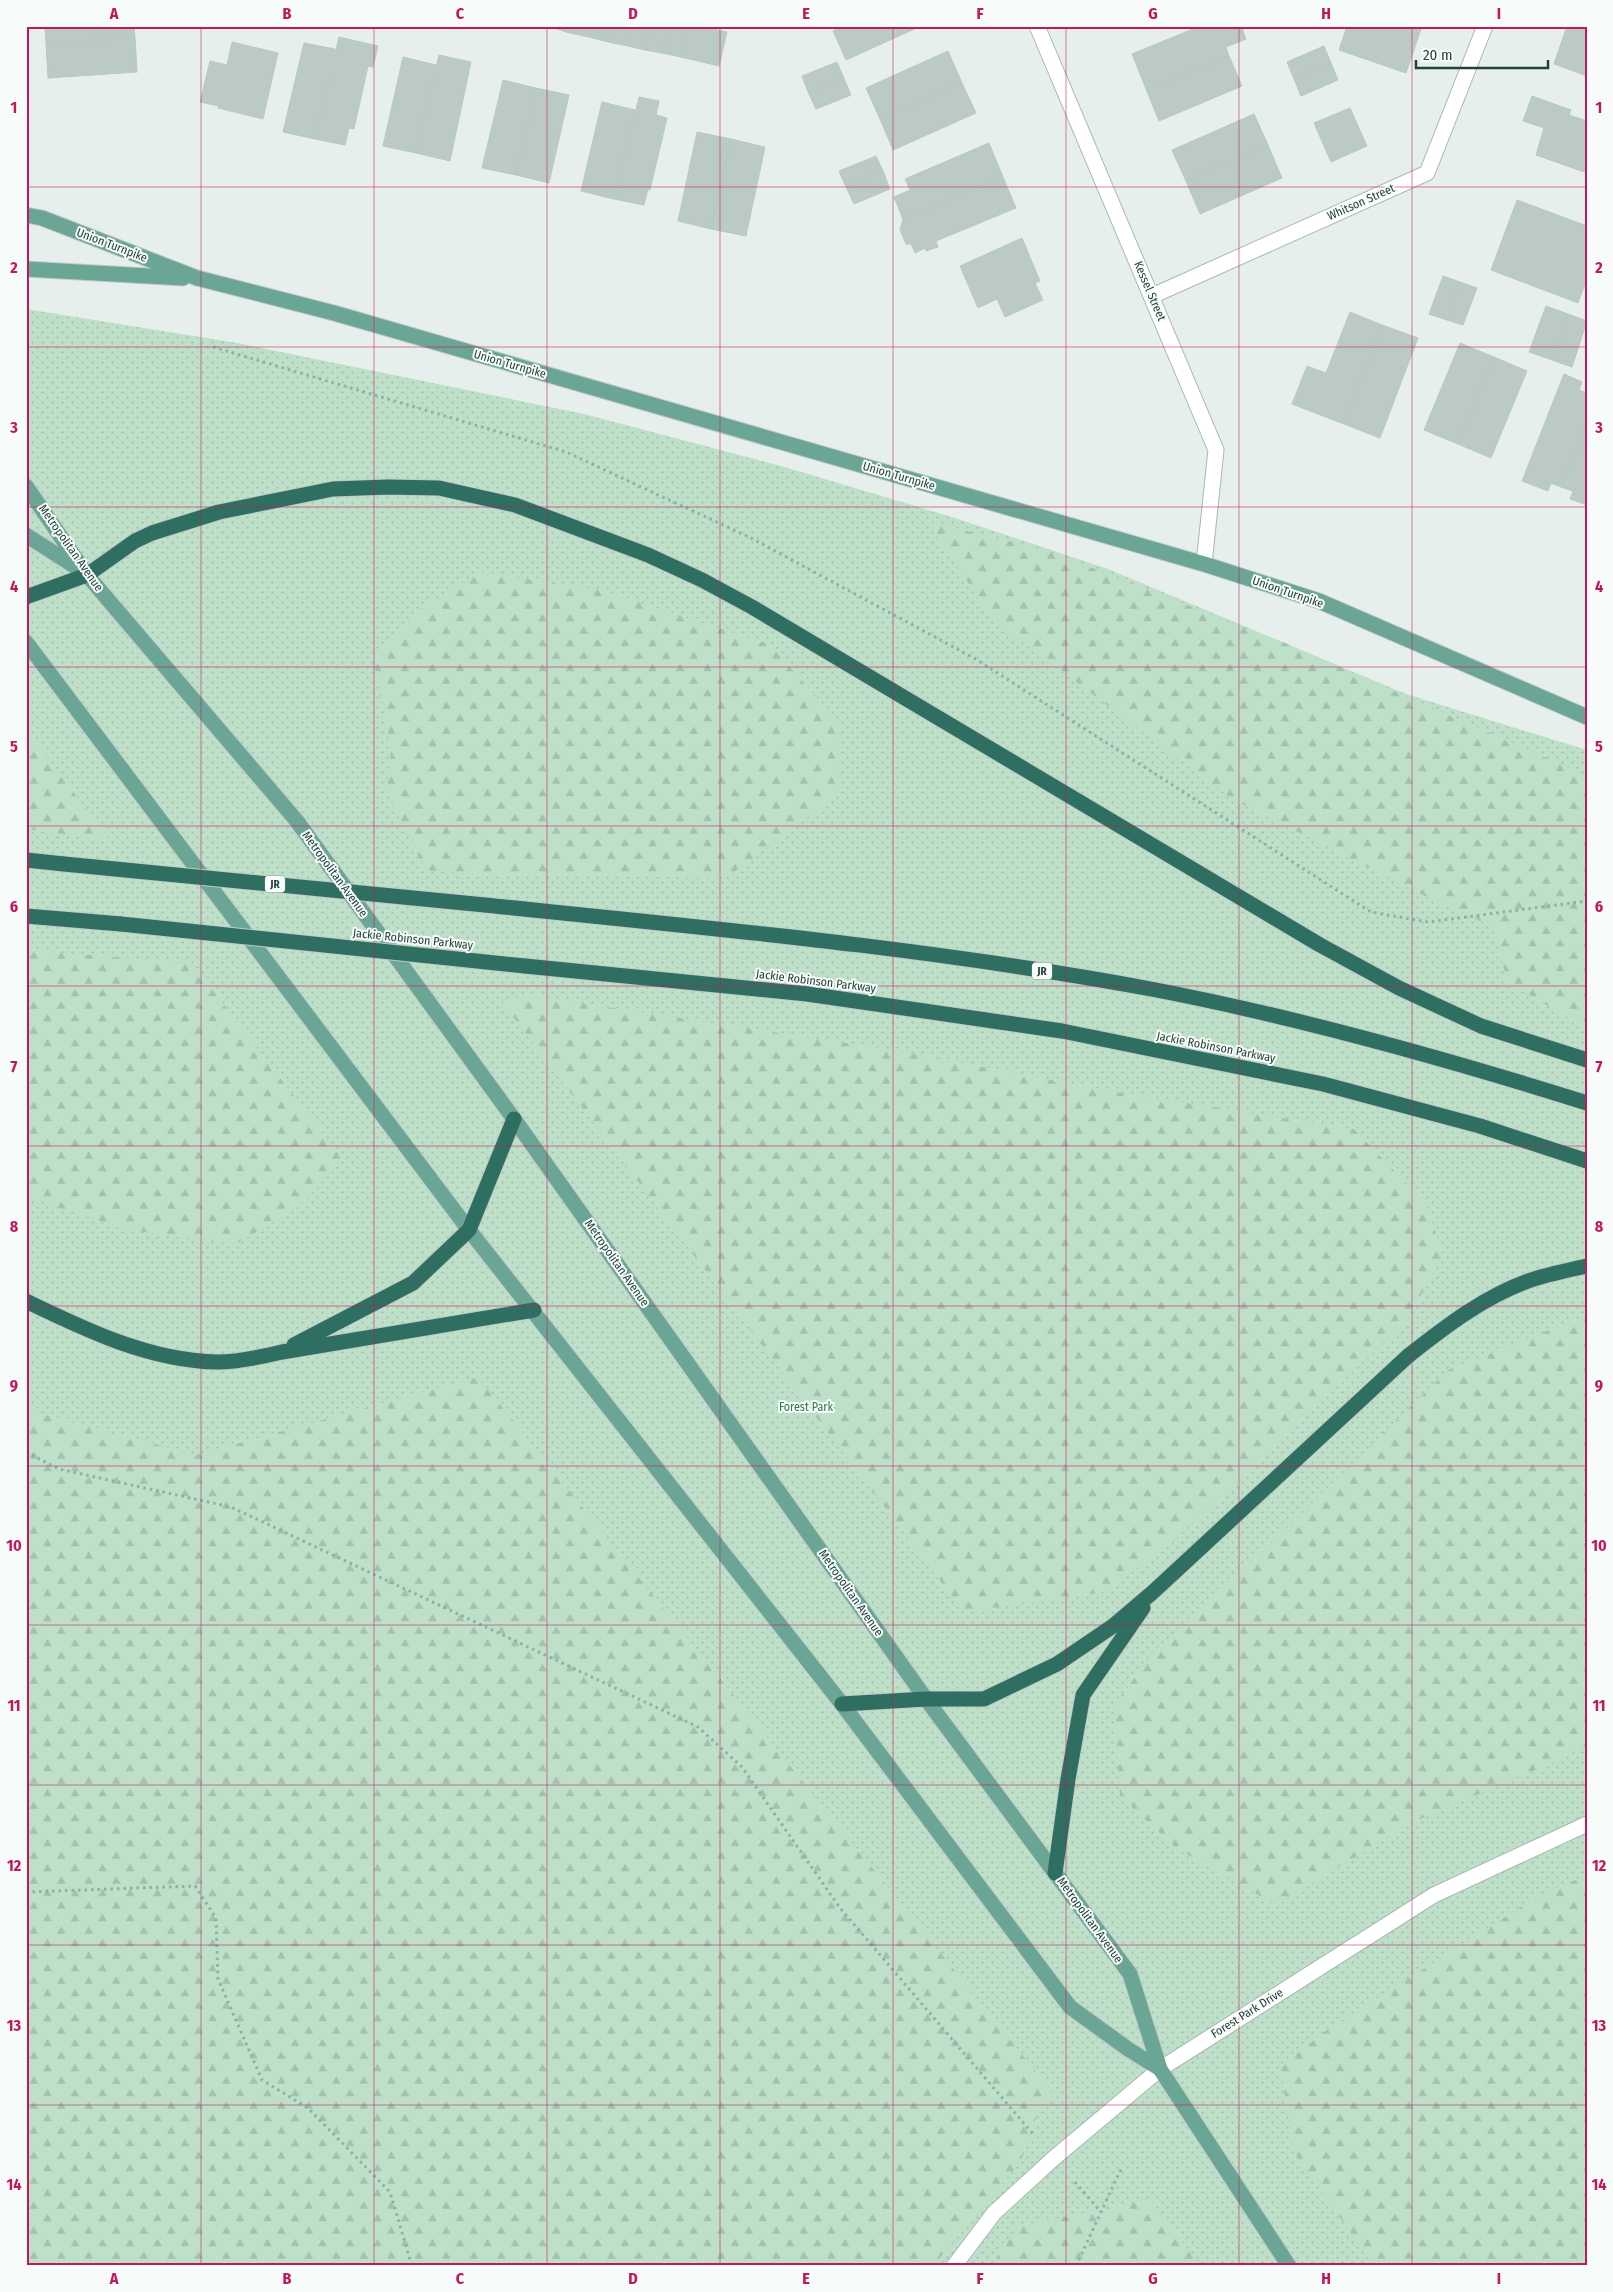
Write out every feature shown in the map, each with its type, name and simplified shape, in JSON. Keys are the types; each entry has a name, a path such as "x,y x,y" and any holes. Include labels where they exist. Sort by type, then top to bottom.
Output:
{"highway":[{"path":"26,597 88,575 135,541 152,533 219,512 333,489 439,488 515,505 648,556 702,580 752,606 1320,945 1399,988 1481,1026 1587,1060"},
{"name":"JR","path":"26,860 821,939 1011,966 1152,989 1293,1020 1402,1048 1587,1103"},
{"name":"Jackie Robinson Parkway","path":"26,916 807,994 1062,1031 1323,1084 1480,1126 1587,1161"},
{"path":"282,1352 413,1283 469,1230 514,1120"},
{"path":"842,1704 926,1698 984,1699 1057,1664 1113,1626 1153,1592 1408,1356 1441,1330 1503,1292 1532,1280 1587,1266"},
{"path":"26,1301 124,1344 160,1355 188,1360 220,1362 256,1358 534,1310"},
{"path":"1055,1873 1068,1779 1083,1695 1153,1592"}],"main road":[{"name":"Union Turnpike","path":"26,215 42,218 197,278 334,313 1204,564 1319,601 1587,717"},
{"name":"Union Turnpike","path":"26,269 197,278"},
{"name":"Metropolitan Avenue","path":"26,486 88,575 296,820 514,1120 926,1698 1130,1974 1160,2069 1289,2266"},
{"path":"26,534 88,575"},
{"name":"Metropolitan Avenue","path":"26,642 469,1230 534,1310 842,1704 1070,2007 1128,2049 1160,2069"}],"street":[{"name":"Kessel Street","path":"1037,26 1216,450 1204,564"},
{"name":"Whitson Street","path":"1152,296 1427,173 1485,26"},
{"name":"Forest Park Drive","path":"954,2266 994,2213 1054,2158 1160,2069 1434,1894 1587,1824"}],"path":[{"path":"213,347 566,452 751,538 974,658 1370,912 1428,922 1587,902"},
{"path":"26,1452 59,1469 231,1507 698,1727 742,1767 840,1908 1101,2212"},
{"path":"26,1892 195,1886 216,1918 218,1979 262,2080 308,2108 390,2192 412,2266"},
{"path":"1076,2266 1121,2169"}],"green space":[{"name":"Forest Park","path":"26,309 237,343 584,414 781,466 952,517 1108,569 1406,694 1587,750 1587,2266 26,2266"},
{"path":"928,522 1046,550 1283,642 1587,776 1587,1029 1507,982 1494,927 1431,899 1234,800 992,619"},
{"path":"480,572 605,591 770,645 839,722 838,795 726,878 457,873 425,870 387,791 391,749 373,657 423,607"},
{"path":"26,729 110,841 26,829"},
{"path":"26,950 192,963 343,1160 300,1206 236,1244 122,1229 26,1196"},
{"path":"527,995 899,1051 1115,1092 1354,1129 1426,1204 1443,1255 1406,1321 1167,1547 1104,1592 964,1612 502,1002"},
{"path":"1587,1315 1587,1748 1413,1822 1276,1905 1176,1848 1120,1796 1114,1706 1153,1652 1217,1596 1448,1370"},
{"path":"478,1377 1057,2098 1037,2114 1021,2161 933,2266 26,2266 26,1410 196,1455"},
{"path":"1587,1875 1587,2266 1374,2266 1294,2152 1280,2066 1324,2032 1538,1896"},
{"path":"1151,2200 1200,2266 991,2266 1018,2226"}],"building":[{"path":"45,26 134,26 135,38 46,43"},
{"path":"547,26 567,26 566,32"},
{"path":"567,26 591,26 589,37 566,32"},
{"path":"591,26 611,26 608,42 589,37"},
{"path":"611,26 632,26 628,46 608,42"},
{"path":"632,26 650,26 645,50 628,46"},
{"path":"650,26 669,26 662,53 645,50"},
{"path":"669,26 688,26 681,57 662,53"},
{"path":"688,26 700,26 727,32 719,66 681,57"},
{"path":"843,26 921,26 846,60 833,31"},
{"path":"1200,26 1241,26 1246,39 1226,47 1229,56 1146,89 1132,54"},
{"path":"1347,26 1422,26 1406,73 1339,50"},
{"path":"1567,26 1587,26 1587,76 1554,64"},
{"path":"339,37 378,46 373,67 368,66 354,129 349,128 345,145 315,139"},
{"path":"135,38 137,72 48,78 46,43"},
{"path":"232,42 278,53 263,119 200,102 210,61 227,65"},
{"path":"304,43 335,49 315,139 283,132"},
{"path":"1324,46 1331,63 1294,79 1287,62"},
{"path":"948,51 962,83 880,119 866,88"},
{"path":"439,55 471,62 450,161 416,153"},
{"path":"1229,56 1242,86 1159,121 1146,89"},
{"path":"403,57 436,65 416,153 383,146"},
{"path":"837,62 843,76 808,92 802,76"},
{"path":"1331,63 1338,80 1301,96 1294,79"},
{"path":"843,76 851,95 816,109 808,92"},
{"path":"503,80 536,88 516,175 482,168"},
{"path":"962,83 976,113 893,150 880,119"},
{"path":"536,88 569,95 549,183 516,175"},
{"path":"1532,96 1571,110 1569,115 1587,121 1587,173 1536,155 1544,128 1523,121"},
{"path":"639,97 659,101 656,115 667,118 650,190 648,189 644,205 614,199"},
{"path":"602,102 635,110 614,199 581,191"},
{"path":"1350,108 1367,146 1331,162 1314,123"},
{"path":"1254,114 1268,145 1186,181 1172,150"},
{"path":"697,132 731,139 711,229 678,221"},
{"path":"731,139 765,147 746,236 711,229"},
{"path":"989,143 1003,177 903,219 894,197 910,190 905,179"},
{"path":"1268,145 1282,178 1200,214 1186,181"},
{"path":"876,156 883,171 846,187 839,171"},
{"path":"883,171 890,189 854,204 846,187"},
{"path":"1003,177 1016,208 936,241 938,247 926,251 925,248 915,253 911,244 906,244 900,230 903,219"},
{"path":"1517,200 1587,226 1587,279 1578,303 1491,270"},
{"path":"1022,238 1040,281 1035,283 1043,300 1005,317 997,299 978,308 960,266"},
{"path":"1443,276 1460,282 1447,320 1429,314"},
{"path":"1460,282 1477,288 1463,325 1447,320"},
{"path":"1546,306 1568,314 1552,360 1529,352"},
{"path":"1350,312 1382,325 1344,424 1292,404 1307,366 1326,373"},
{"path":"1568,314 1587,321 1572,367 1552,360"},
{"path":"1382,325 1418,338 1380,438 1344,424"},
{"path":"1460,343 1494,357 1458,444 1424,430"},
{"path":"1494,357 1527,371 1491,458 1458,444"},
{"path":"1564,374 1582,382 1579,390 1587,393 1587,423 1561,487 1551,483 1548,491 1522,481"},
{"path":"1587,423 1587,505 1570,499 1573,491 1561,487"}]}
